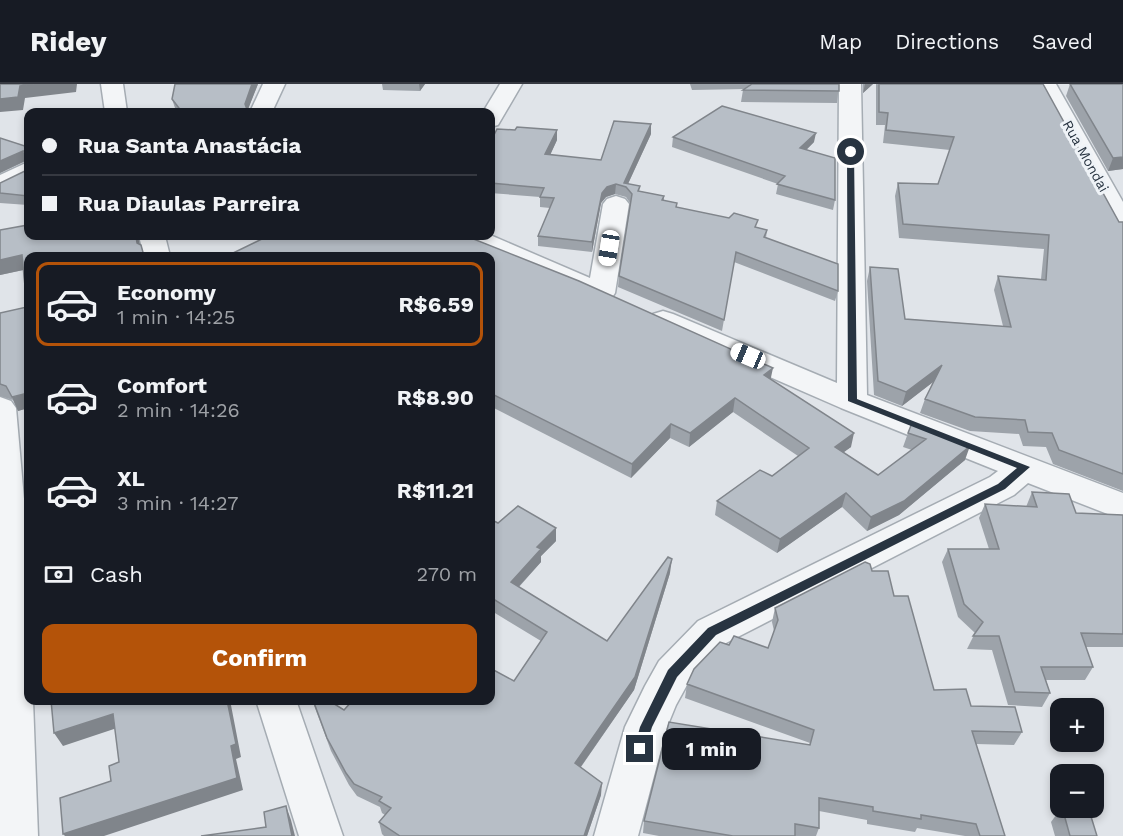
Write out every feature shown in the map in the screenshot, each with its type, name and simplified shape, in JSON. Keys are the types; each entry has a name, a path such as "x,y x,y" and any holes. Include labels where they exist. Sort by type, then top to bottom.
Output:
{"street":[{"path":"112,84 115,108"},
{"path":"263,108 274,84"},
{"path":"495,111 511,84"},
{"path":"850,84 852,401"},
{"name":"Rua Mondai","path":"1048,87 1123,225"},
{"path":"0,185 24,171"},
{"path":"1099,180 1123,177"},
{"path":"616,204 619,301"},
{"path":"481,240 852,401 1123,507"},
{"path":"0,408 9,533 16,836"},
{"path":"615,836 646,727 659,698 673,673 712,632 1002,486 1025,467"},
{"path":"278,705 321,836"}],"building":[{"path":"0,84 34,84 20,86 18,97 0,99"},
{"path":"175,84 252,84 245,104 246,108 179,108 172,99"},
{"path":"752,84 839,84 839,91 743,90"},
{"path":"879,84 1043,84 1119,222 1123,222 1123,474 1059,450 1052,433 1028,432 1025,420 975,417 925,399 942,365 906,392 878,381 870,267 898,269 905,319 1011,327 998,276 1046,280 1049,235 903,224 898,183 938,184 954,137 886,130 888,113 879,112"},
{"path":"1070,84 1123,84 1123,157 1113,158"},
{"path":"722,106 816,133 800,148 835,158 835,200 777,184 785,176 673,137"},
{"path":"614,121 651,124 624,183 640,186 638,191 664,196 662,200 677,203 676,207 729,218 734,213 758,220 755,227 767,230 764,237 838,264 838,291 736,252 724,320 619,276 632,194 626,187 616,184 607,187 602,193 592,242 538,236 554,198 540,197 544,188 495,183 495,133 497,129 515,130 517,127 557,130 545,154 601,160"},
{"path":"0,138 24,146 24,151 0,161"},
{"path":"24,171 24,196 0,193 0,183"},
{"path":"24,226 24,240 137,240 143,252 24,252 24,276 22,255 0,260 0,230"},
{"path":"260,240 476,240 579,281 773,368 764,375 854,433 835,447 878,475 926,439 908,433 912,423 970,446 904,501 871,517 846,493 780,539 717,501 760,470 772,476 809,448 735,398 690,433 671,424 632,464 495,396 495,252 235,252"},
{"path":"24,308 24,394 12,397 6,386 0,384 0,313"},
{"path":"1032,492 1069,494 1076,513 1123,515 1123,634 1081,633 1093,667 1041,667 1050,693 1015,692 999,636 973,636 983,622 964,604 948,549 999,549 985,504 1037,507"},
{"path":"518,506 556,528 537,547 541,549 511,582 607,641 668,557 672,559 635,677 575,763 602,783 584,836 400,836 379,822 391,808 379,801 382,797 354,784 346,773 327,738 315,705 336,705 344,710 348,705 495,705 495,671 514,681 547,632 495,600 495,522 498,523"},
{"path":"865,562 870,564 872,571 888,571 894,596 908,596 934,690 966,689 971,706 1015,707 1022,732 972,731 1005,836 980,836 976,824 921,815 921,819 873,811 873,807 819,798 819,828 795,824 795,836 733,836 644,821 669,722 810,745 814,730 687,684 694,669 720,642 729,645 734,636 768,648 778,620 775,608"},
{"path":"51,705 228,705 236,744 231,746 237,778 63,834 60,798 111,781 109,766 119,762 113,714 54,733"},
{"path":"286,806 292,836 201,836 266,827 264,812"},
{"path":"1065,818 1091,818 1097,836 1070,836"}],"route":[{"path":"640,749 646,727 673,673 692,650 712,632 1002,486 1025,467 852,401 851,152"}]}
